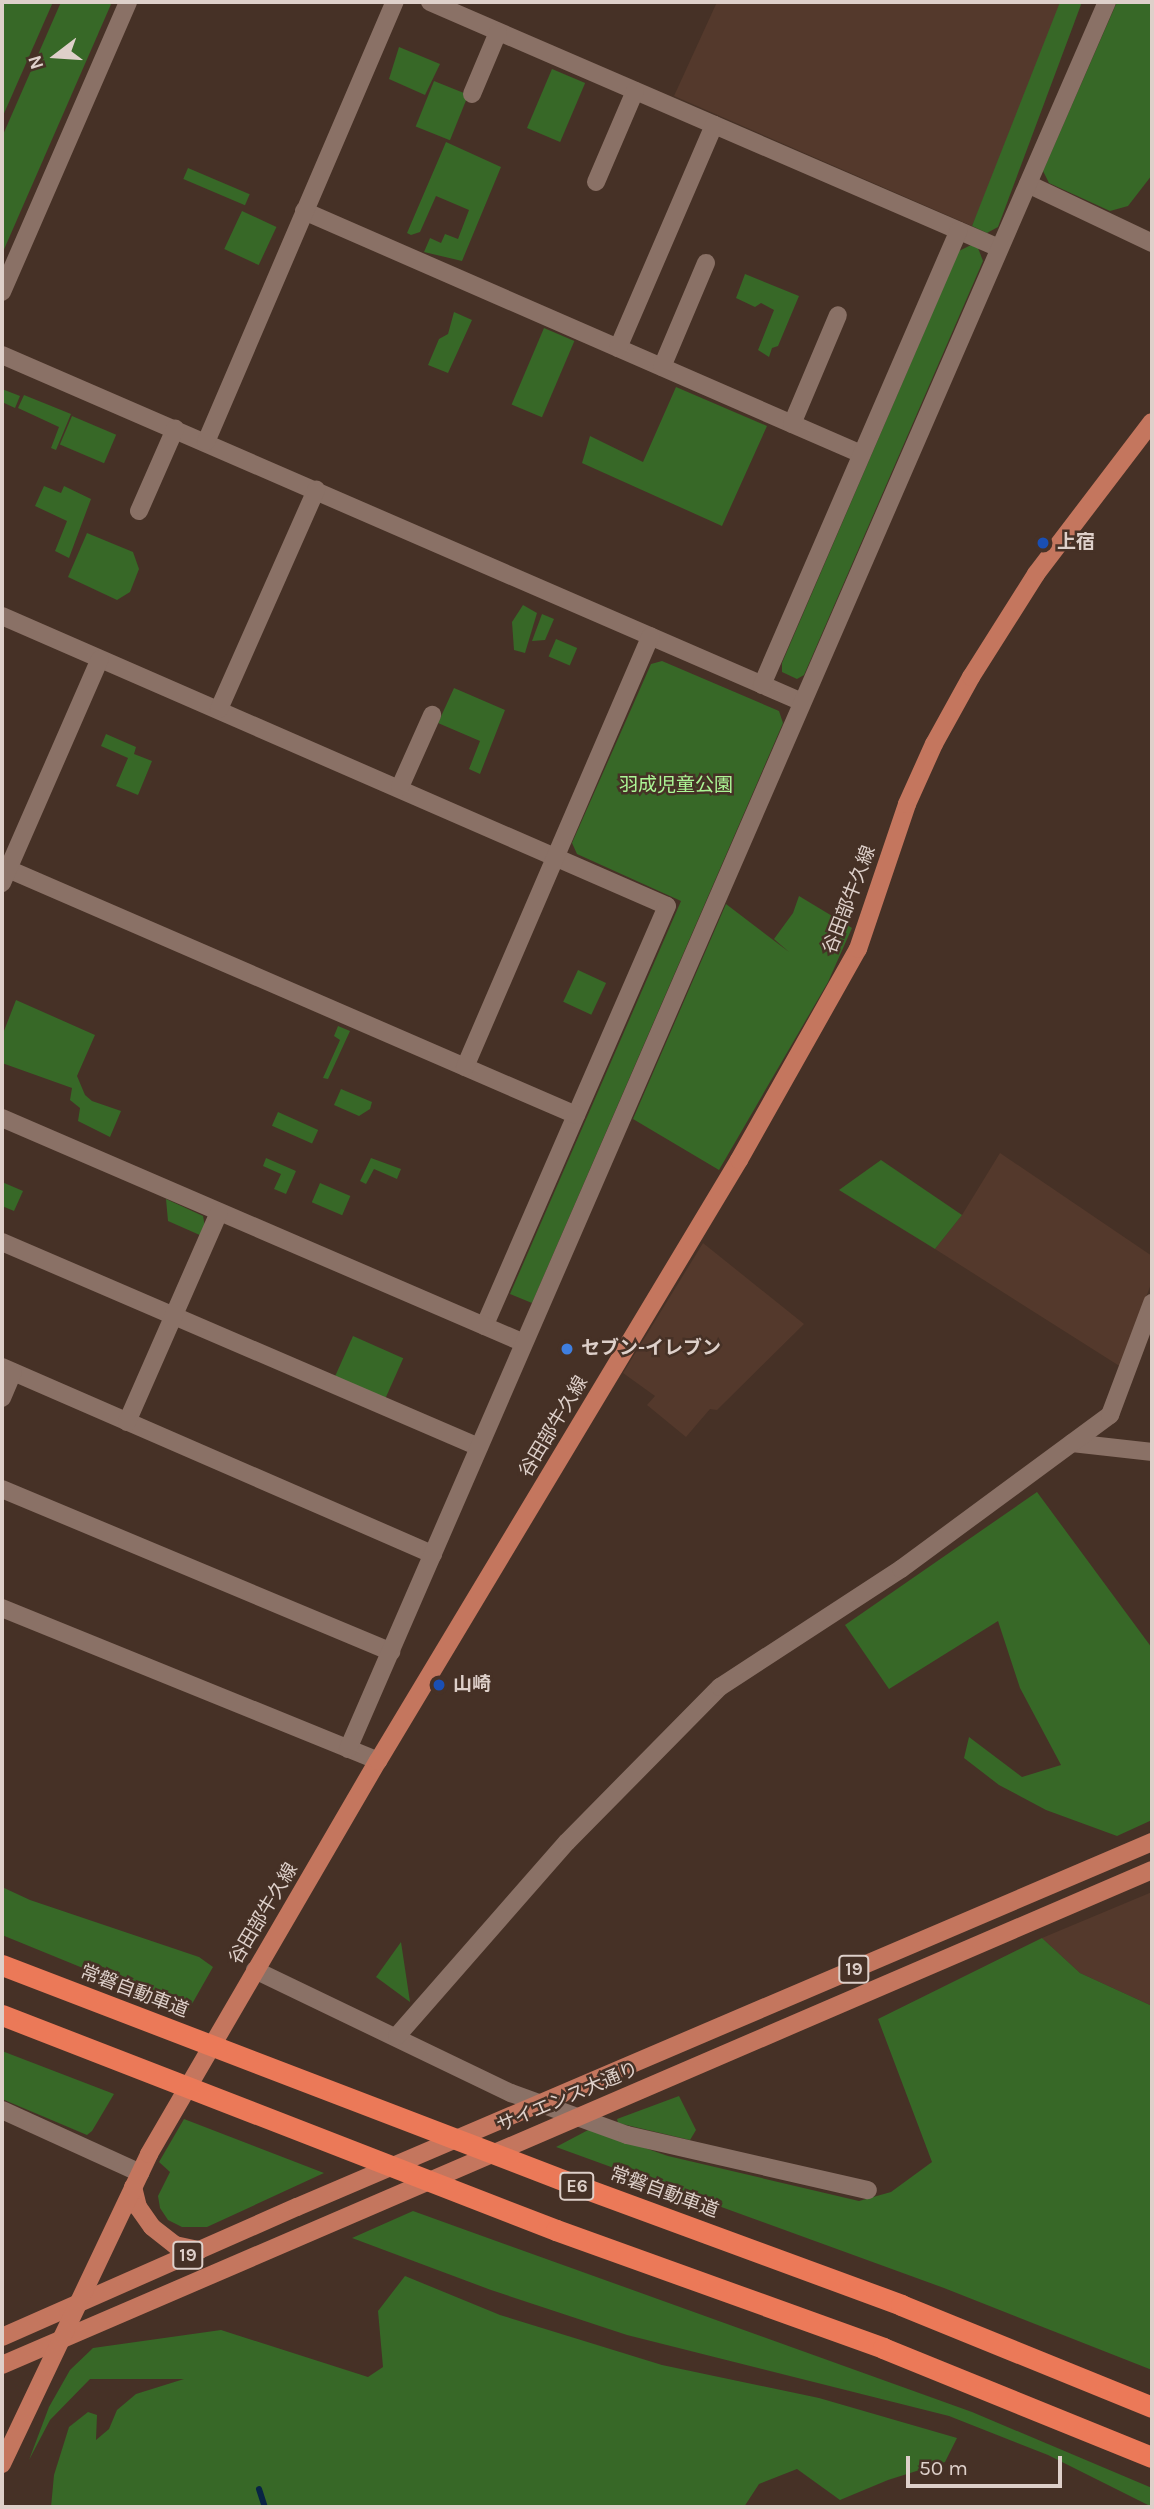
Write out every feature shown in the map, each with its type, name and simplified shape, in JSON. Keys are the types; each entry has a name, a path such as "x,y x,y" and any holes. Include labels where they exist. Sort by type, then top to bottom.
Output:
{"highway":[{"name":"常磐自動車道","path":"2,1965 548,2175 901,2305 1152,2407"},
{"name":"E6","path":"2,2015 556,2230 883,2348 1152,2457"}],"main road":[{"name":"谷田部牛久線","path":"2,2463 149,2154 378,1761 740,1160 858,949 907,804 934,744 971,677 1035,573 1152,422"},
{"name":"サイエンス大通り","path":"2,2337 297,2207 1152,1842"},
{"name":"サイエンス大通り","path":"2,2365 1152,1870"},
{"path":"137,2180 138,2207 152,2227 175,2245 199,2250"}],"street":[{"path":"2,292 128,2"},
{"path":"206,442 396,2"},
{"path":"430,2 999,248"},
{"path":"348,1749 1107,2"},
{"path":"472,94 498,32"},
{"path":"596,182 635,90"},
{"path":"618,348 714,125"},
{"path":"1028,184 1152,243"},
{"path":"304,211 861,454"},
{"path":"762,685 958,230"},
{"path":"662,367 706,263"},
{"path":"792,424 838,315"},
{"path":"2,355 802,702"},
{"path":"139,511 175,429"},
{"path":"219,709 316,490"},
{"path":"2,616 400,787 667,906 484,1326"},
{"path":"465,1067 651,636"},
{"path":"100,659 5,876 576,1115"},
{"path":"400,787 432,715"},
{"path":"2,1118 524,1343"},
{"path":"127,1422 219,1212"},
{"path":"2,1242 479,1447"},
{"path":"397,2036 567,1842 720,1686 901,1569 1110,1415 1152,1303"},
{"path":"2,1398 7,1369 433,1554"},
{"path":"1072,1443 1152,1452"},
{"path":"2,1489 391,1652"},
{"path":"2,1608 378,1761"},
{"path":"255,1970 511,2093 627,2135 868,2190"},
{"path":"2,2110 137,2180"}],"shaded area":[{"path":"717,2 1068,2 972,226 674,96"},
{"path":"1000,1153 1152,1256 1152,1281 1121,1367 935,1249 962,1215"},
{"path":"703,1243 804,1324 717,1410 710,1409 686,1437 647,1405 655,1396 623,1373"},
{"path":"1152,1892 1152,2006 1080,1973 1042,1938"}],"green space":[{"path":"5,2 53,2 2,118 2,8"},
{"path":"61,2 112,2 2,254 2,137"},
{"path":"1060,2 1082,2 998,227 987,233 972,226"},
{"path":"1117,2 1152,2 1152,175 1128,206 1110,211 1049,183 1043,171"},
{"path":"399,47 440,64 425,95 389,79"},
{"path":"552,69 585,83 560,142 527,128"},
{"path":"434,81 468,95 450,140 416,126"},
{"path":"446,142 501,167 462,261 424,252 430,238 441,243 445,234 458,239 469,210 436,196 420,232 411,235 407,233"},
{"path":"188,168 250,194 245,205 183,179"},
{"path":"242,211 276,227 259,265 224,249"},
{"path":"971,245 978,248 983,261 804,675 797,679 782,672 782,663 959,251"},
{"path":"745,274 799,296 778,346 772,348 769,357 758,350 774,310 761,303 755,307 736,298"},
{"path":"454,312 472,320 448,373 428,365 439,339 448,334"},
{"path":"544,328 574,341 542,417 512,404"},
{"path":"676,387 767,426 722,526 582,463 590,436 643,462"},
{"path":"2,389 20,396 15,408 2,402"},
{"path":"24,395 71,414 56,450 51,448 59,427 18,408"},
{"path":"72,416 116,435 104,463 60,445"},
{"path":"44,486 61,493 64,486 91,499 69,558 55,551 67,521 35,506"},
{"path":"87,533 133,552 139,569 130,592 117,600 68,577"},
{"path":"523,605 537,613 525,653 514,650 512,622"},
{"path":"542,614 554,619 545,640 532,641"},
{"path":"556,639 577,648 570,665 549,656"},
{"name":"羽成児童公園","path":"662,661 779,711 783,723 532,1303 510,1294 681,901 577,854 572,843 651,664"},
{"path":"454,688 505,710 480,774 469,769 480,741 438,723"},
{"path":"106,734 136,747 134,754 152,761 138,795 116,786 128,758 101,746"},
{"path":"799,896 852,928 828,982 719,1170 633,1119 726,904 789,952 774,939 793,913"},
{"path":"578,970 606,983 591,1015 563,1002"},
{"path":"16,1000 95,1035 77,1076 85,1095 92,1101 121,1111 110,1137 78,1121 80,1108 70,1100 72,1088 2,1063 2,1036"},
{"path":"338,1026 350,1031 328,1079 323,1078 340,1040 334,1036"},
{"path":"341,1089 372,1102 370,1109 359,1116 334,1105"},
{"path":"278,1112 318,1130 312,1144 272,1126"},
{"path":"266,1158 296,1171 286,1194 274,1189 281,1174 263,1166"},
{"path":"371,1158 401,1169 397,1179 374,1169 366,1184 360,1181"},
{"path":"881,1160 962,1215 935,1249 839,1190"},
{"path":"2,1182 23,1191 14,1211 2,1206"},
{"path":"320,1183 350,1196 342,1215 312,1202"},
{"path":"166,1199 203,1216 205,1227 202,1236 168,1221"},
{"path":"353,1336 403,1358 384,1401 334,1379"},
{"path":"1037,1492 1152,1648 1152,1820 1117,1836 1046,1810 999,1785 964,1758 969,1737 1022,1777 1061,1765 1020,1688 998,1621 889,1689 845,1625"},
{"path":"2,1887 30,1900 199,1957 213,1967 188,2011 2,1935"},
{"path":"1042,1938 1080,1973 1152,2006 1152,2370 944,2288 556,2147 590,2129 668,2156 859,2201 891,2192 932,2162 878,2019"},
{"path":"401,1942 410,2002 376,1977"},
{"path":"2,2051 114,2094 92,2131 87,2135 2,2099"},
{"path":"679,2096 696,2130 690,2140 618,2123 617,2119"},
{"path":"184,2119 324,2173 207,2227 182,2227 168,2220 160,2208 158,2196 170,2172 159,2162"},
{"path":"413,2211 972,2412 1152,2488 1152,2507 1048,2455 949,2416 627,2335 491,2290 352,2238"},
{"path":"405,2276 500,2315 662,2365 819,2398 957,2438 945,2462 888,2480 840,2500 797,2469 759,2484 744,2507 51,2507 54,2475 69,2427 88,2412 97,2415 96,2440 109,2429 117,2410 136,2394 184,2379 90,2379 50,2420 29,2460 49,2407 70,2370 93,2348 221,2330 368,2377 383,2367 378,2311"}],"waterway":[{"path":"259,2489 265,2507"}],"place":[{"name":"上宿","path":"1043,543"},
{"name":"セブン-イレブン","path":"567,1349"},
{"name":"山崎","path":"439,1685"}]}
